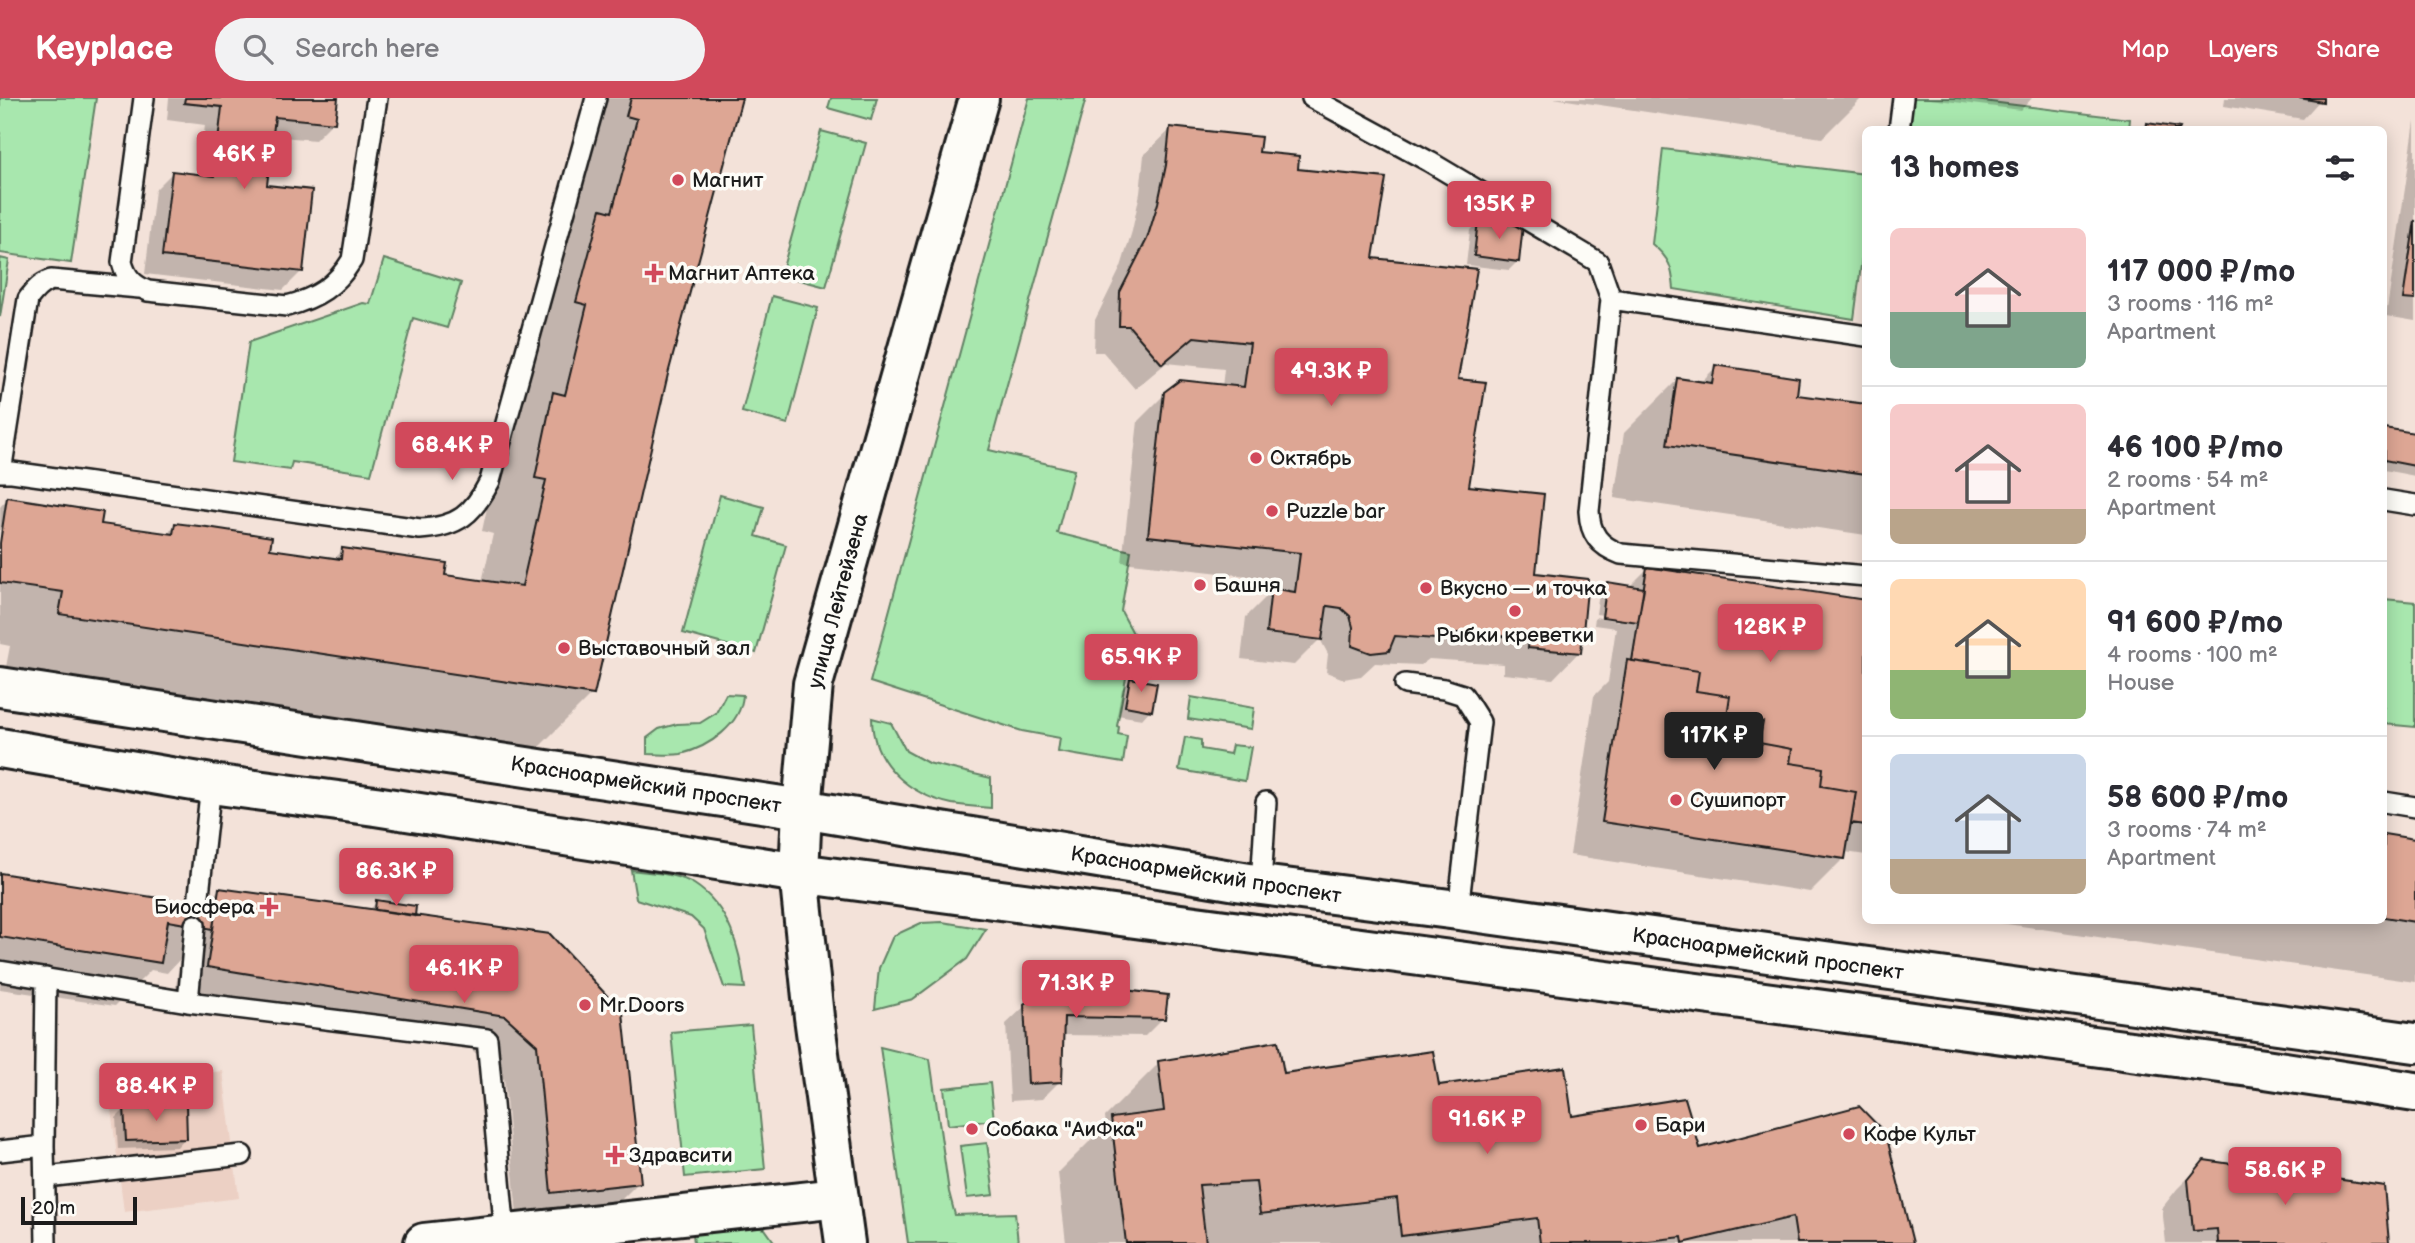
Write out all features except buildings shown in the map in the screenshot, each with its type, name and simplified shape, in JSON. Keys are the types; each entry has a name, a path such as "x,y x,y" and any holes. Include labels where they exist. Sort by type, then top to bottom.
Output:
{"main road":[{"name":"улица Лейтейзена","path":"845,1243 814,1017 799,873 813,684 979,98"},
{"name":"Красноармейский проспект","path":"0,687 802,809 1261,885 2415,1043"},
{"path":"0,748 211,785 374,806 799,873 2265,1069 2415,1092"},
{"path":"424,1243 839,1198"}],"lane":[{"path":"139,288 131,282 122,262 144,98"},
{"path":"377,98 352,260 327,290 308,301 287,306 51,280 34,290 28,299 1,472 420,529 438,528 455,522 470,512 482,498 490,481 596,98"},
{"path":"1312,98 1430,162 1598,262 1611,299 1589,512 1593,534 1601,544 1621,554 1862,576"},
{"path":"1900,126 1903,98"},
{"path":"1611,299 1862,335"},
{"path":"2387,500 2415,505"},
{"path":"1405,684 1444,689 1463,695 1480,722 1458,910"},
{"path":"198,904 211,785"},
{"path":"1261,885 1266,802"},
{"path":"2387,802 2415,807"},
{"path":"188,1002 195,925"},
{"path":"0,971 188,1002 487,1039 505,1234"},
{"path":"46,978 46,1243"},
{"path":"0,1151 44,1146"},
{"path":"46,1177 242,1156"}],"shaded area":[{"path":"223,1071 239,1198 124,1212 108,1085"}],"green space":[{"path":"0,98 96,98 71,263 0,253"},
{"path":"831,98 877,98 871,120 828,108"},
{"path":"1029,98 1086,98 989,450 1074,470 1057,533 1131,551 1121,611 1134,635 1117,726 1118,734 1127,736 1123,763 1058,752 1060,738 1022,731 870,682"},
{"path":"1911,98 1958,98 2130,119 2129,126 1908,126"},
{"path":"821,131 866,143 826,287 781,275"},
{"path":"1663,149 1862,174 1862,258 1854,319 1674,289 1669,264 1652,244"},
{"path":"0,258 9,260 0,317"},
{"path":"384,259 461,283 447,328 413,318 371,474 292,462 290,470 231,462 249,342 363,303 370,304"},
{"path":"772,296 818,308 788,424 742,412"},
{"path":"720,495 764,507 756,536 786,545 756,653 683,633"},
{"path":"2387,599 2415,602 2415,727 2387,724"},
{"path":"726,694 743,695 736,716 722,733 692,751 669,755 647,754 647,738 659,729 677,724 700,723 716,713"},
{"path":"1191,697 1254,708 1251,729 1188,719"},
{"path":"872,718 891,723 906,751 928,763 991,778 991,808 937,800 908,785 886,763 879,750"},
{"path":"1185,737 1201,740 1201,749 1230,754 1232,745 1251,747 1245,781 1179,770"},
{"path":"631,870 687,880 706,894 725,917 731,930 745,988 724,987 704,929 691,917 636,899"},
{"path":"942,922 986,929 967,959 913,999 875,1009 879,968 893,936 921,923"},
{"path":"751,1025 765,1169 685,1177 671,1032"},
{"path":"880,1047 930,1059 949,1192 955,1215 1015,1213 1018,1243 908,1243"},
{"path":"990,1083 994,1120 948,1125 944,1088"},
{"path":"987,1143 994,1195 967,1198 960,1146"},
{"path":"728,1221 765,1229 775,1243 694,1243 692,1225"}],"place":[{"name":"Магнит","path":"678,180"},
{"name":"Магнит Аптека","path":"654,273"},
{"name":"Октябрь","path":"1256,458"},
{"name":"Puzzle bar","path":"1272,511"},
{"name":"Башня","path":"1200,585"},
{"name":"Вкусно — и точка","path":"1426,588"},
{"name":"Рыбки креветки","path":"1515,611"},
{"name":"Выставочный зал","path":"564,648"},
{"name":"Сушипорт","path":"1676,800"},
{"name":"Биосфера","path":"269,907"},
{"name":"Mr.Doors","path":"585,1005"},
{"name":"Бари","path":"1641,1125"},
{"name":"Собака \"АиФка\"","path":"972,1129"},
{"name":"Кофе Культ","path":"1849,1134"},
{"name":"Здравсити","path":"615,1155"}]}
